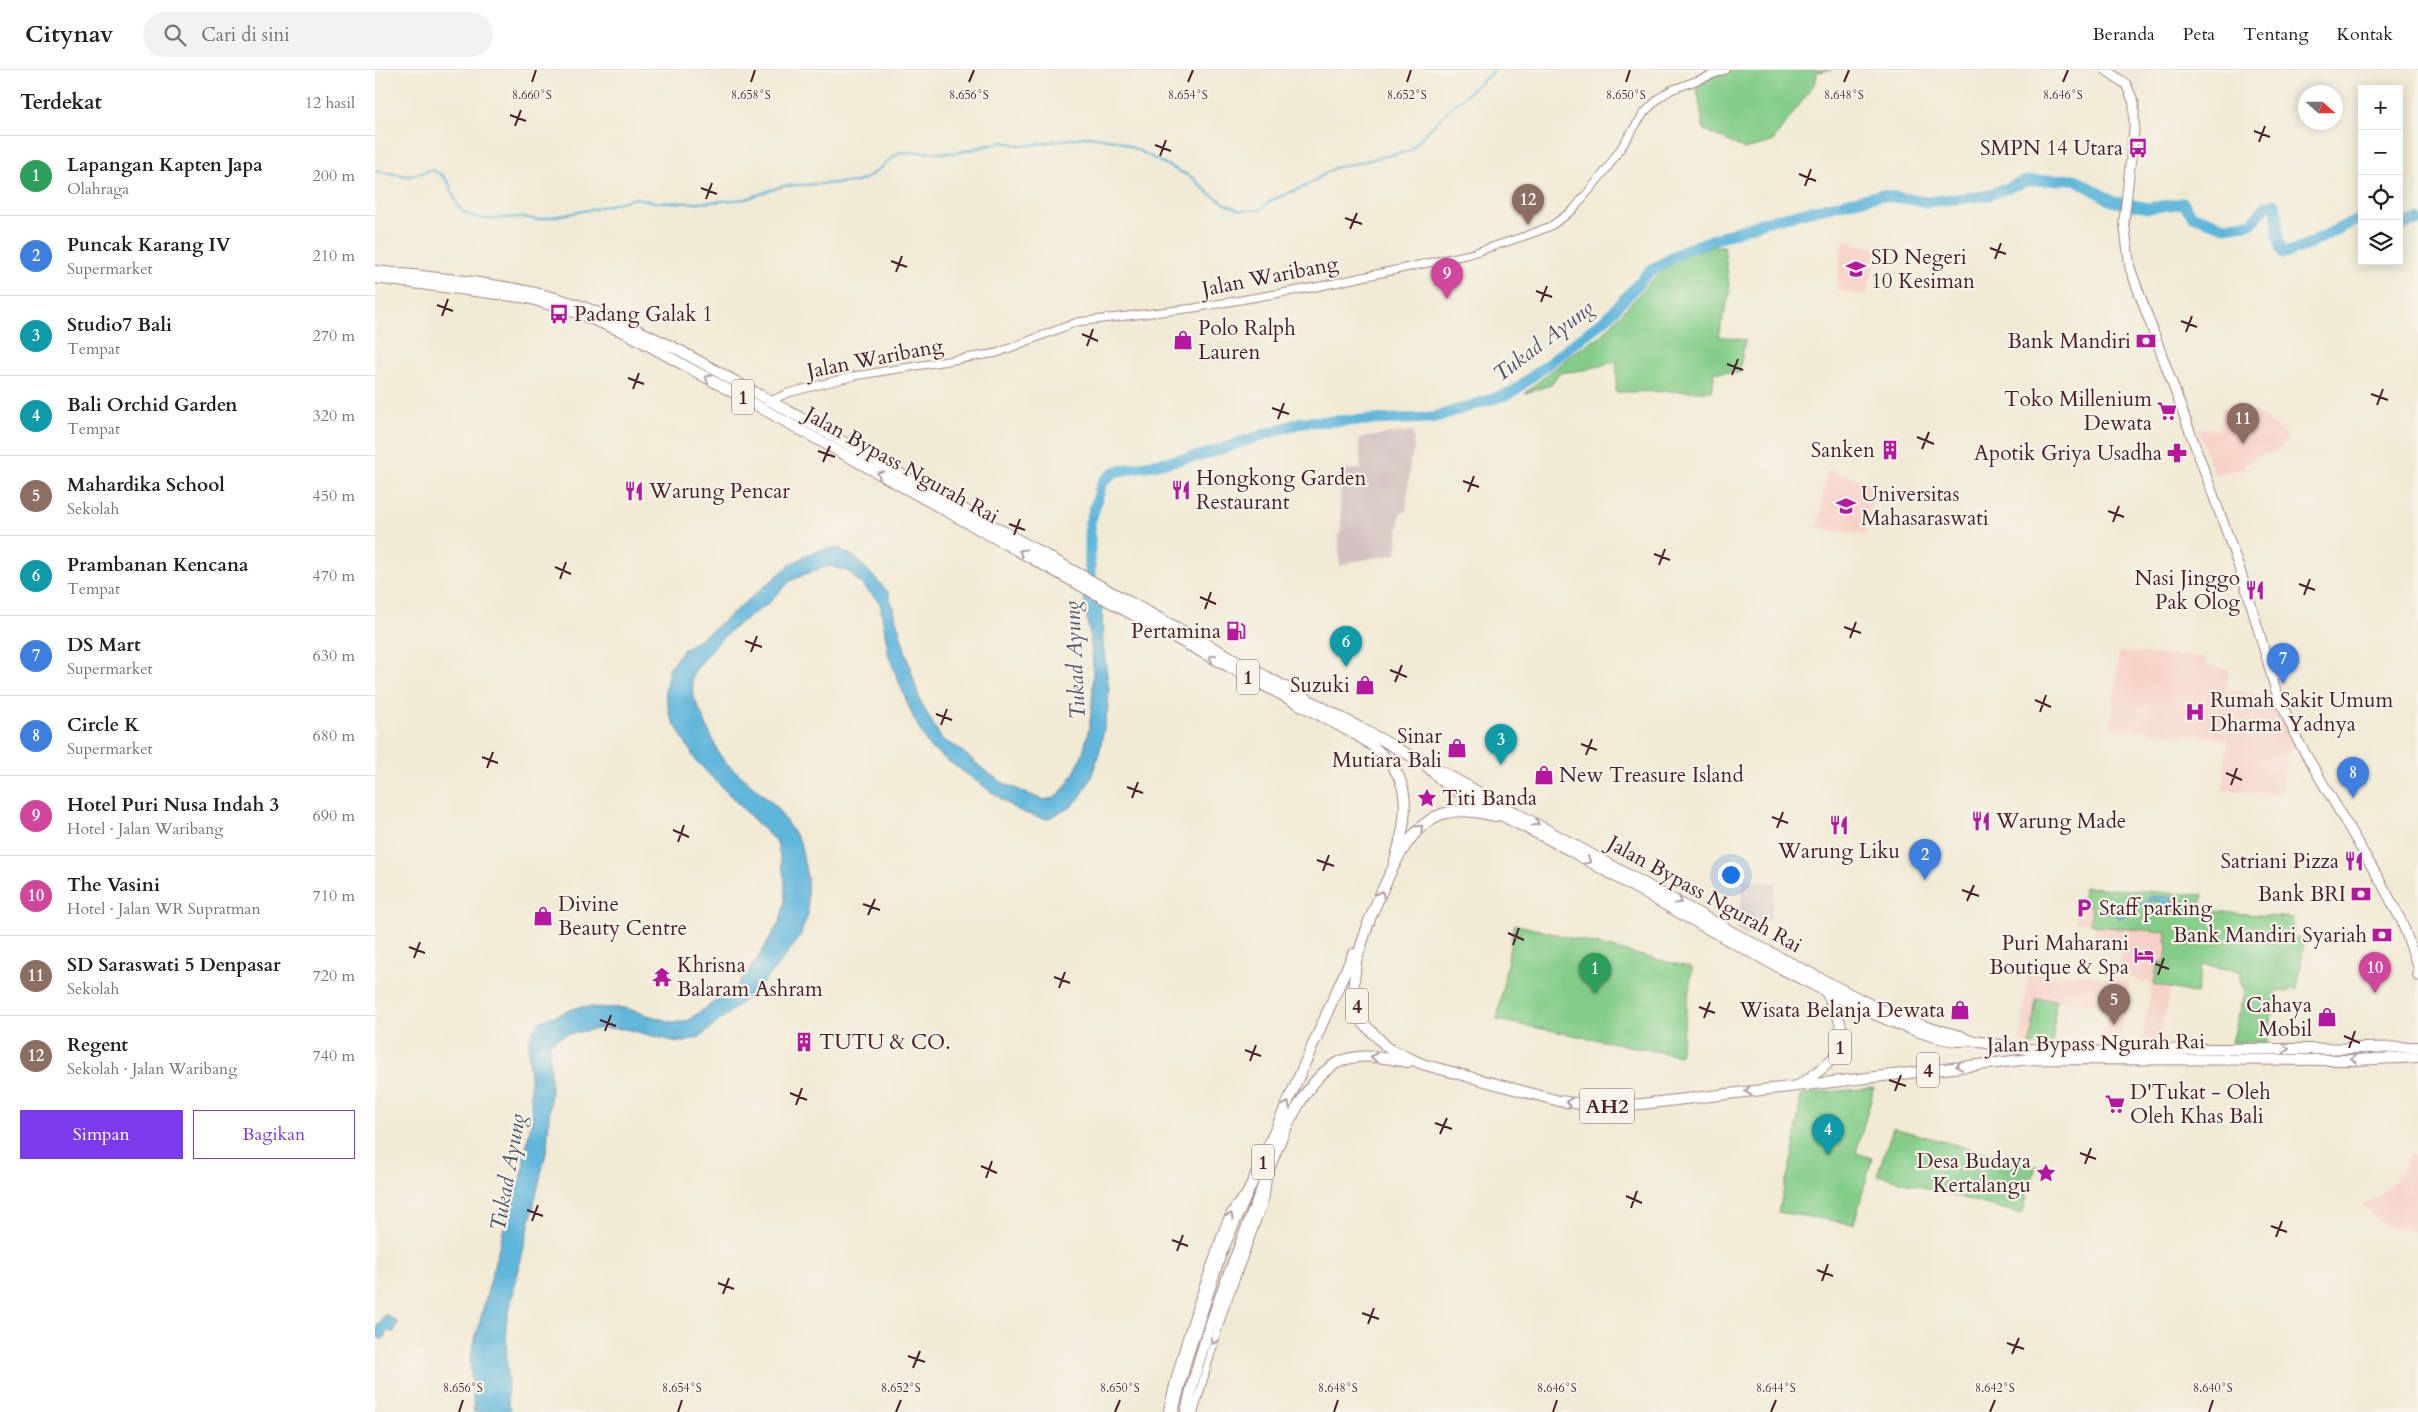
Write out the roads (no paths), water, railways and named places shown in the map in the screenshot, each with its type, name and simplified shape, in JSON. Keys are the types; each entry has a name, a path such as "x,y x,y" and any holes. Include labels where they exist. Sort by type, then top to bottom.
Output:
{"highway":[{"name":"Jalan Bypass Ngurah Rai","path":"375,271 399,278 512,296 577,313 637,338 766,405 1347,729 1382,753 1398,774 1404,789 1406,807 1404,830 1393,868"},
{"name":"Jalan Bypass Ngurah Rai","path":"375,278 399,278"},
{"name":"Jalan Bypass Ngurah Rai","path":"1104,593 1386,742 1431,770 1446,785 1825,991 1874,1015 1917,1032 1960,1042 1967,1040 2026,1049 2418,1058"},
{"name":"Jalan Bypass Ngurah Rai","path":"1431,770 1440,770 1741,937 1875,1007 1926,1027 1961,1036 1967,1040"},
{"name":"Jalan Bypass Ngurah Rai","path":"1370,919 1393,868 1416,830 1430,819 1442,814 1459,811 1474,812 1514,821"},
{"name":"1","path":"1173,1412 1186,1360 1222,1251 1370,919"},
{"name":"4","path":"1370,919 1356,961 1353,980 1353,992 1359,1011 1364,1024 1387,1048 1422,1064"},
{"name":"1","path":"1797,1087 1828,1064 1835,1056 1842,1041 1841,1021 1825,991"},
{"path":"2394,1048 2418,1041"},
{"name":"Jalan Bypass Ngurah Rai","path":"1422,1064 1535,1096 1598,1106 1642,1104 1797,1087 2004,1060 2418,1047"},
{"name":"1","path":"1186,1412 1207,1337 1231,1266 1287,1128 1299,1104 1313,1084 1333,1065 1347,1058 1365,1056 1422,1064"},
{"path":"1251,1188 1266,1179"}],"main road":[{"path":"2106,70 2126,84 2135,103 2134,130 2125,209 2125,238 2130,268 2226,530 2249,597 2281,705 2297,738 2402,922 2418,967"}],"street":[{"name":"Jalan Waribang","path":"766,405 788,394 854,376 997,353 1077,322 1194,308 1278,294 1463,256 1515,240 1551,226 1573,210 1606,170 1644,113 1659,98 1671,90 1725,70"},
{"path":"1194,1412 1222,1315 1265,1198 1266,1179"},
{"path":"1167,1412 1195,1309 1224,1230 1235,1205 1251,1188"}],"water":[{"path":"830,548 839,548 857,559 888,592 920,701 942,740 957,747 989,774 1007,785 1043,800 1056,796 1064,788 1077,767 1083,751 1088,733 1093,696 1091,644 1084,595 1102,605 1103,645 1109,690 1108,707 1100,750 1091,778 1081,796 1071,807 1047,819 1027,814 1014,808 929,747 913,717 889,657 880,603 849,572 830,566 790,581 768,604 738,624 719,641 694,672 692,677 693,695 719,754 725,762 775,805 800,842 807,877 808,914 799,939 762,985 700,1037 685,1042 673,1041 626,1029 603,1028 567,1034 549,1043 551,1087 547,1148 506,1324 508,1402 511,1412 474,1412 470,1360 509,1208 523,1172 524,1157 532,1120 529,1042 533,1030 541,1021 579,1007 625,1008 671,1022 685,1022 735,988 757,960 780,921 785,902 785,881 777,843 696,761 670,716 665,692 669,668 684,649 710,632 790,565 806,555"},
{"path":"2151,896 2173,897 2171,905 2160,904 2159,900 2153,900 2145,907 2131,906 2125,910 2125,916 2119,918 2117,914 2102,912 2102,909 2117,911 2129,903 2144,904"},
{"path":"385,1314 399,1323 393,1333 388,1330 382,1340 375,1335 375,1331"}],"waterway":[{"path":"375,171 409,176 432,170 446,180 457,204 467,214 492,219 519,217 536,220 594,209 636,198 656,202 699,203 746,199 782,186 857,182 867,178 900,152 956,153 1003,142 1024,146 1090,136 1119,141 1193,178 1210,194 1226,204 1240,210 1259,210 1272,200 1306,186 1334,168 1409,151 1447,111 1495,70"},
{"name":"Tukad Ayung","path":"1090,590 1090,523 1102,483 1114,472 1203,455 1302,422 1432,418 1511,393 1608,317 1649,272 1687,249 1764,222 1882,195 1926,202 1985,196 2027,181 2075,179 2112,201 2148,208 2183,203 2193,216 2225,227 2252,223 2267,205 2274,204 2280,247 2283,253 2304,246 2360,220"},
{"name":"Tukad Ayung","path":"2403,225 2418,220"}],"place":[{"name":"SMPN 14 Utara","path":"2138,148"},
{"name":"Regent","path":"1528,225"},
{"name":"SD Negeri 10 Kesiman","path":"1856,269"},
{"name":"Hotel Puri Nusa Indah 3","path":"1447,299"},
{"name":"Padang Galak 1","path":"559,314"},
{"name":"Polo Ralph Lauren","path":"1183,340"},
{"name":"Bank Mandiri","path":"2146,341"},
{"name":"Toko Millenium Dewata","path":"2167,411"},
{"name":"SD Saraswati 5 Denpasar","path":"2243,444"},
{"name":"Sanken","path":"1890,450"},
{"name":"Apotik Griya Usadha","path":"2177,453"},
{"name":"Hongkong Garden Restaurant","path":"1181,490"},
{"name":"Warung Pencar","path":"634,491"},
{"name":"Universitas Mahasaraswati","path":"1846,506"},
{"name":"Nasi Jinggo Pak Olog","path":"2255,590"},
{"name":"Pertamina","path":"1236,631"},
{"name":"Prambanan Kencana","path":"1346,667"},
{"name":"DS Mart","path":"2283,684"},
{"name":"Suzuki","path":"1365,685"},
{"name":"Rumah Sakit Umum Dharma Yadnya","path":"2195,712"},
{"name":"Sinar Mutiara Bali","path":"1457,748"},
{"name":"Studio7 Bali","path":"1501,765"},
{"name":"New Treasure Island","path":"1544,775"},
{"name":"Titi Banda","path":"1427,798"},
{"name":"Circle K","path":"2353,798"},
{"name":"Warung Made","path":"1981,821"},
{"name":"Warung Liku","path":"1839,825"},
{"name":"Satriani Pizza","path":"2354,861"},
{"name":"Puncak Karang IV","path":"1925,880"},
{"name":"Bank BRI","path":"2361,894"},
{"name":"Staff parking","path":"2084,908"},
{"name":"Divine Beauty Centre","path":"543,916"},
{"name":"Bank Mandiri Syariah","path":"2382,935"},
{"name":"Puri Maharani Boutique & Spa","path":"2144,955"},
{"name":"Khrisna Balaram Ashram","path":"662,977"},
{"name":"The Vasini","path":"2375,993"},
{"name":"Lapangan Kapten Japa","path":"1595,994"},
{"name":"Wisata Belanja Dewata","path":"1960,1010"},
{"name":"Cahaya Mobil","path":"2327,1017"},
{"name":"Mahardika School","path":"2114,1025"},
{"name":"TUTU & CO.","path":"804,1042"},
{"name":"D'Tukat - Oleh Oleh Khas Bali","path":"2115,1104"},
{"name":"Bali Orchid Garden","path":"1828,1155"},
{"name":"Desa Budaya Kertalangu","path":"2046,1173"}]}
